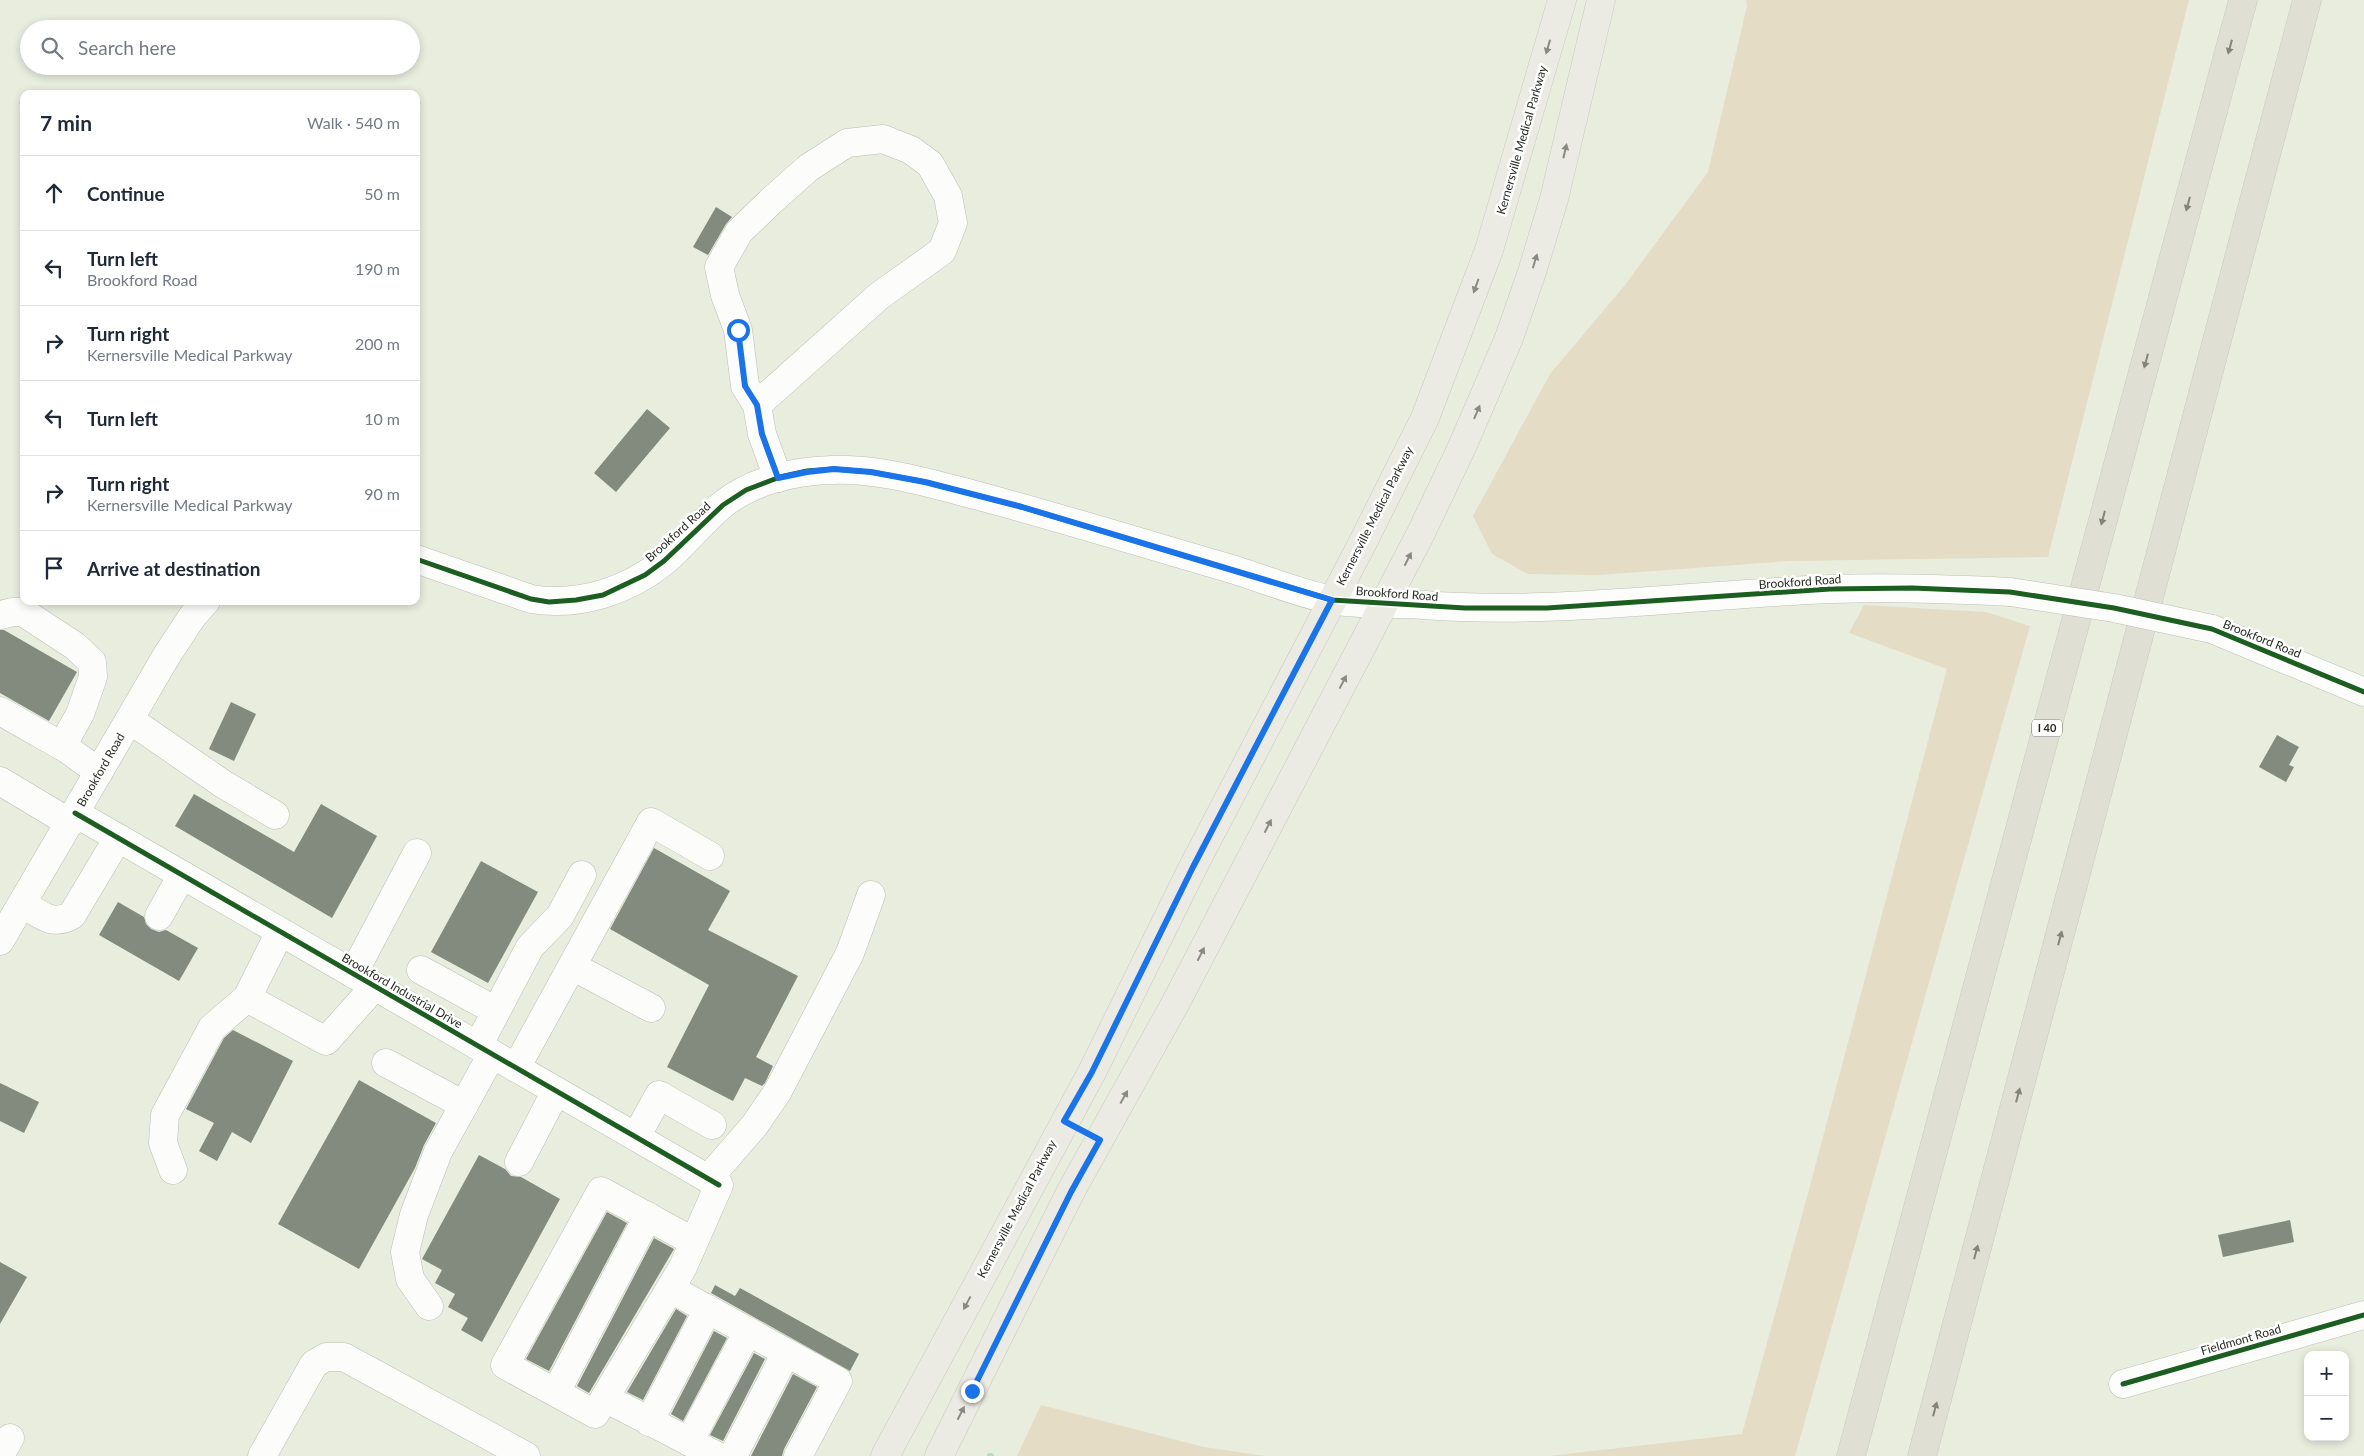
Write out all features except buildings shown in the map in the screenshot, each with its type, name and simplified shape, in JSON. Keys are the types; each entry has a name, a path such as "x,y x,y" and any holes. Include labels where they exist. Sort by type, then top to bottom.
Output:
{"highway":[{"name":"I 40","path":"1851,1456 2243,0"},
{"path":"1922,1456 2308,0"}],"main road":[{"name":"Kernersville Medical Parkway","path":"885,1456 1092,1072 1193,867 1401,468 1442,377 1489,250 1562,0"},
{"path":"939,1456 1071,1192 1175,1004 1385,603 1462,447 1509,338 1554,198 1599,0"},
{"path":"1064,1121 1100,1140"}],"street":[{"path":"757,405 879,296 942,251 953,223 948,196 930,164 911,150 883,139 848,143 808,168 740,232 719,268 725,295 738,330 745,386 757,405 762,434 778,478"},
{"name":"Brookford Road","path":"420,560 530,599 549,602 603,595 645,575 664,561 723,505 746,490 778,478 834,469 871,472 925,482 1022,507 1332,600 1465,608 1547,608 1830,589 1912,588 2010,592 2114,608 2212,629 2364,692"},
{"name":"Brookford Road","path":"2,933 22,904 172,648 192,617 202,605"},
{"path":"0,615 24,612 75,646 92,662 93,677 87,696 80,714 62,746"},
{"path":"0,711 62,746 99,772"},
{"path":"130,720 223,784 275,815"},
{"name":"Brookford Industrial Drive","path":"0,781 73,818 118,838 713,1182"},
{"path":"516,1068 651,822 710,856"},
{"path":"22,904 54,921 62,921 72,915 118,838"},
{"path":"247,998 326,1042 366,996 363,979 418,853"},
{"path":"159,916 182,875"},
{"path":"429,1306 410,1279 405,1252 414,1215 438,1152 464,1105 485,1050 496,1011 530,947 560,916 582,875"},
{"path":"694,1242 601,1191 505,1365 596,1414 684,1267 694,1242 713,1182 778,1091 850,953 871,895"},
{"path":"173,1170 163,1143 165,1115 212,1028 247,998 280,932"},
{"path":"572,966 651,1008"},
{"path":"421,970 496,1011"},
{"path":"386,1063 464,1105"},
{"path":"519,1162 556,1091"},
{"path":"636,1137 659,1095 712,1125"},
{"path":"556,1392 648,1216"},
{"path":"671,1288 838,1381 798,1456"},
{"path":"649,1422 708,1309"},
{"name":"Fieldmont Road","path":"2123,1384 2364,1314"},
{"path":"690,1442 748,1332"},
{"path":"733,1456 786,1353"},
{"path":"262,1456 314,1364 326,1357 344,1357 526,1456"},
{"path":"605,1398 716,1456"}],"shaded area":[{"path":"1746,0 2189,0 2048,557 1789,561 1599,575 1528,574 1492,554 1473,516 1550,374 1625,285 1708,172 1747,6"},
{"path":"1864,605 1986,612 2030,626 1795,1456 1549,1456 1742,1434 1947,669 1849,633"},
{"path":"1041,1405 1204,1447 1265,1456 1017,1456"}],"cycle path":[{"path":"420,560 531,599 549,602 603,595 645,575 664,561 723,505 746,490 780,477 807,471 834,469 871,472 925,482 1022,507 1332,600 1465,608 1547,608 1830,589 1912,588 2010,592 2114,608 2212,629 2364,692"},
{"path":"75,813 719,1185"},
{"path":"2123,1384 2364,1315"}],"route":[{"path":"738,330 740,361 745,386 757,405 762,434 778,478 834,469 871,472 925,482 1022,507 1332,600 1193,867 1092,1072 1064,1121 1100,1140 1071,1192 972,1391"}]}
